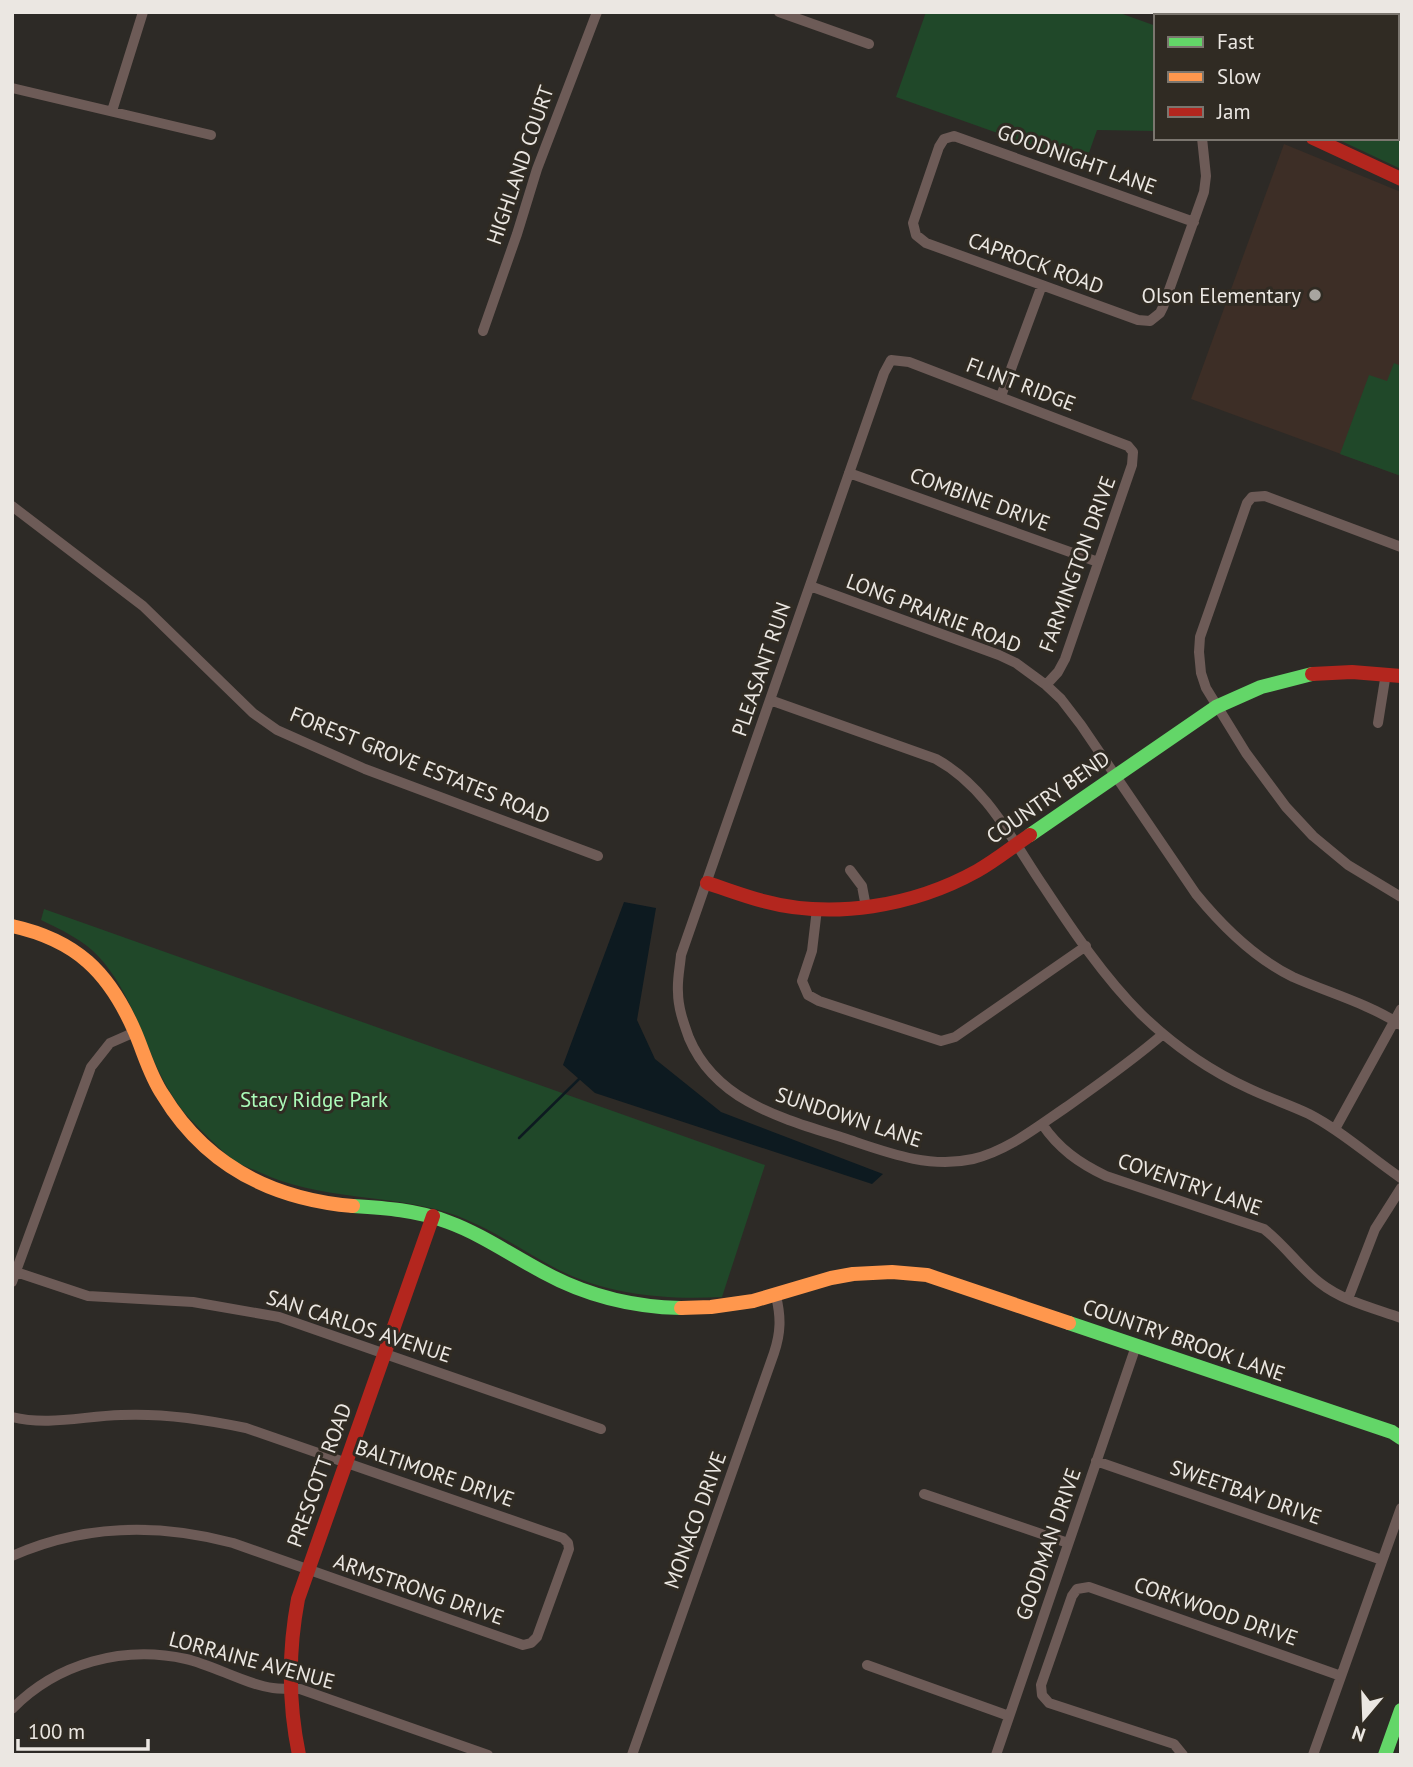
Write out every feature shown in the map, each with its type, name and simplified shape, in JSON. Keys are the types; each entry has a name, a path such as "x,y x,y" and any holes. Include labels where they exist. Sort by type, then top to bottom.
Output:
{"street":[{"path":"112,111 143,12"},
{"name":"HIGHLAND COURT","path":"482,331 537,169 597,12"},
{"path":"779,12 869,44"},
{"path":"12,88 211,135"},
{"name":"GOODNIGHT LANE","path":"915,232 914,217 939,148 947,138 959,136 1194,222"},
{"path":"1194,222 1204,192 1206,176 1202,140"},
{"path":"1317,140 1401,179"},
{"name":"CAPROCK ROAD","path":"915,232 926,243 1138,320 1150,321 1156,318 1163,307 1194,222"},
{"path":"1001,396 1042,285"},
{"name":"FLINT RIDGE","path":"891,360 909,362 1001,396 1128,446 1133,452"},
{"name":"PLEASANT RUN","path":"677,993 681,955 887,364 891,360"},
{"name":"FARMINGTON DRIVE","path":"1046,685 1065,659 1132,465 1133,452"},
{"name":"COMBINE DRIVE","path":"849,473 1098,562"},
{"path":"1401,547 1265,496 1252,497 1247,503 1200,637 1199,652 1201,673 1216,706 1286,807 1313,836 1348,865 1401,897"},
{"name":"FOREST GROVE ESTATES ROAD","path":"12,506 143,606 253,713 277,730 365,769 598,856"},
{"name":"LONG PRAIRIE ROAD","path":"810,586 999,655 1024,668 1046,685 1074,716 1216,919 1246,947 1292,976 1371,1008 1398,1023"},
{"name":"COUNTRY BEND","path":"706,883 774,904 817,909 866,907 902,901 952,884 976,872 1216,706 1243,692 1304,674 1338,670 1393,674"},
{"path":"1378,723 1393,674"},
{"path":"770,700 936,759 953,769 973,785 987,802 1114,986 1163,1034 1220,1074 1335,1129 1401,1178"},
{"path":"849,870 862,886 866,907"},
{"path":"817,909 812,951 802,981 805,991 818,1001 933,1040 948,1040 1086,946"},
{"name":"COUNTRY BROOK LANE","path":"12,926 50,936 93,964 114,991 135,1032 152,1075 176,1114 208,1148 265,1186 308,1200 352,1207 391,1208 433,1216 495,1243 570,1285 644,1306 690,1308 750,1302 832,1277 868,1274 925,1284 952,1284 1392,1432 1401,1438"},
{"name":"SUNDOWN LANE","path":"677,993 683,1023 694,1050 714,1077 738,1098 791,1121 893,1155 931,1162 955,1162 989,1154 1042,1124 1137,1057 1163,1034"},
{"path":"1335,1129 1398,1023 1401,1009"},
{"path":"14,1277 91,1067 110,1043 135,1032"},
{"name":"COVENTRY LANE","path":"1042,1124 1072,1157 1106,1176 1264,1229 1318,1281 1348,1299 1401,1318"},
{"path":"1348,1299 1375,1229 1401,1188"},
{"name":"PRESCOTT ROAD","path":"299,1755 292,1723 289,1689 292,1630 298,1598 433,1216"},
{"name":"SAN CARLOS AVENUE","path":"14,1277 88,1296 193,1301 251,1311 307,1326 601,1429"},
{"name":"MONACO DRIVE","path":"632,1755 774,1353 781,1326 776,1296"},
{"name":"GOODMAN DRIVE","path":"996,1755 1136,1346"},
{"name":"BALTIMORE DRIVE","path":"12,1417 35,1422 120,1415 194,1417 246,1428 566,1540 569,1552 537,1637 529,1644"},
{"name":"SWEETBAY DRIVE","path":"1096,1461 1382,1560"},
{"path":"924,1494 1068,1543"},
{"path":"1313,1755 1401,1508"},
{"name":"ARMSTRONG DRIVE","path":"12,1556 85,1533 145,1528 204,1535 518,1644 529,1644"},
{"name":"CORKWOOD DRIVE","path":"1183,1755 1174,1744 1049,1703 1042,1695 1041,1685 1072,1596 1078,1588 1089,1587 1341,1676"},
{"name":"LORRAINE AVENUE","path":"12,1709 57,1675 98,1659 120,1655 165,1655 187,1659 271,1688 300,1689 488,1755"},
{"path":"867,1665 1009,1716"},
{"path":"1385,1755 1401,1710"}],"shaded area":[{"name":"Olson Elementary","path":"1284,144 1401,192 1401,476 1191,399"},
{"path":"624,902 656,908 637,1020 655,1059 721,1112 883,1174 872,1184 595,1093 563,1065"}],"green space":[{"path":"926,12 1117,12 1154,25 1154,131 1097,130 1085,164 896,97"},
{"path":"1399,112 1401,169 1339,140 1399,140"},
{"path":"1394,363 1401,366 1401,476 1340,454 1369,375 1387,381"},
{"name":"Stacy Ridge Park","path":"44,909 765,1165 722,1297 679,1298 637,1294 596,1285 557,1269 491,1231 449,1213 401,1202 306,1188 238,1163 192,1121 177,1102 164,1082 114,976 86,945 41,920"}],"waterway":[{"path":"519,1138 579,1079"}],"traffic: fast":[{"path":"1030,835 1216,707 1261,687 1312,674"},
{"path":"353,1206 401,1210 436,1218 472,1232 543,1272 592,1293 627,1302 681,1308"},
{"path":"1069,1323 1392,1432 1401,1438"},
{"path":"1385,1755 1401,1710"}],"traffic: slow":[{"path":"12,926 55,940 88,962 102,976 125,1011 158,1088 180,1120 199,1141 221,1159 269,1187 295,1196 353,1206"},
{"path":"681,1308 753,1301 831,1278 892,1272 927,1275 1069,1323"}],"traffic: jam":[{"path":"1317,140 1401,179"},
{"path":"1312,674 1352,672 1401,676"},
{"path":"707,883 790,907 845,909 873,906 900,901 953,883 984,867 1030,835"},
{"path":"299,1755 291,1677 292,1638 298,1599 433,1216"}],"place":[{"name":"Olson Elementary","path":"1315,295"}]}
